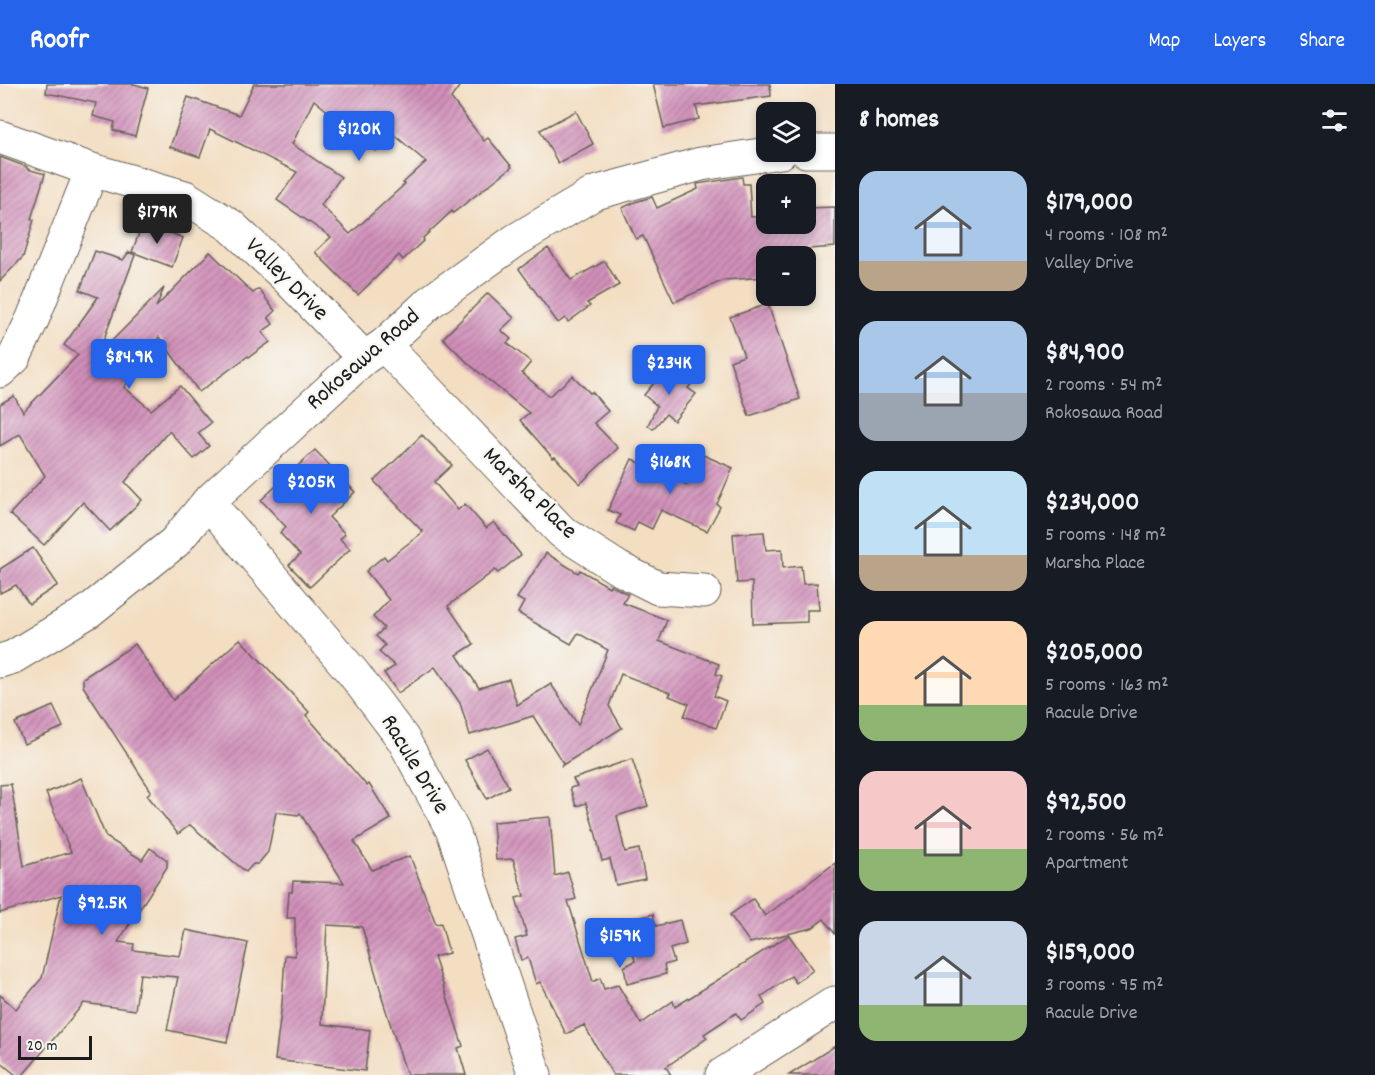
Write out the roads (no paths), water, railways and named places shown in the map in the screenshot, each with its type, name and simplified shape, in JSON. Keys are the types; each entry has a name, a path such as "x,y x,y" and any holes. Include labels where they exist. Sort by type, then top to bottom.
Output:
{"street":[{"name":"Valley Drive","path":"0,137 92,170 185,197 231,226 288,279 374,351"},
{"path":"816,151 835,151"},
{"name":"Rokosawa Road","path":"0,661 13,657 89,611 175,542 208,502 374,351 430,302 516,240 595,193 701,164 756,156"},
{"path":"0,371 14,358 33,318 92,170"},
{"name":"Marsha Place","path":"374,351 562,532 618,568 658,588 704,591"},
{"name":"Racule Drive","path":"208,502 354,674 403,739 453,831 536,1075"},
{"path":"722,1075 835,1003"}]}
